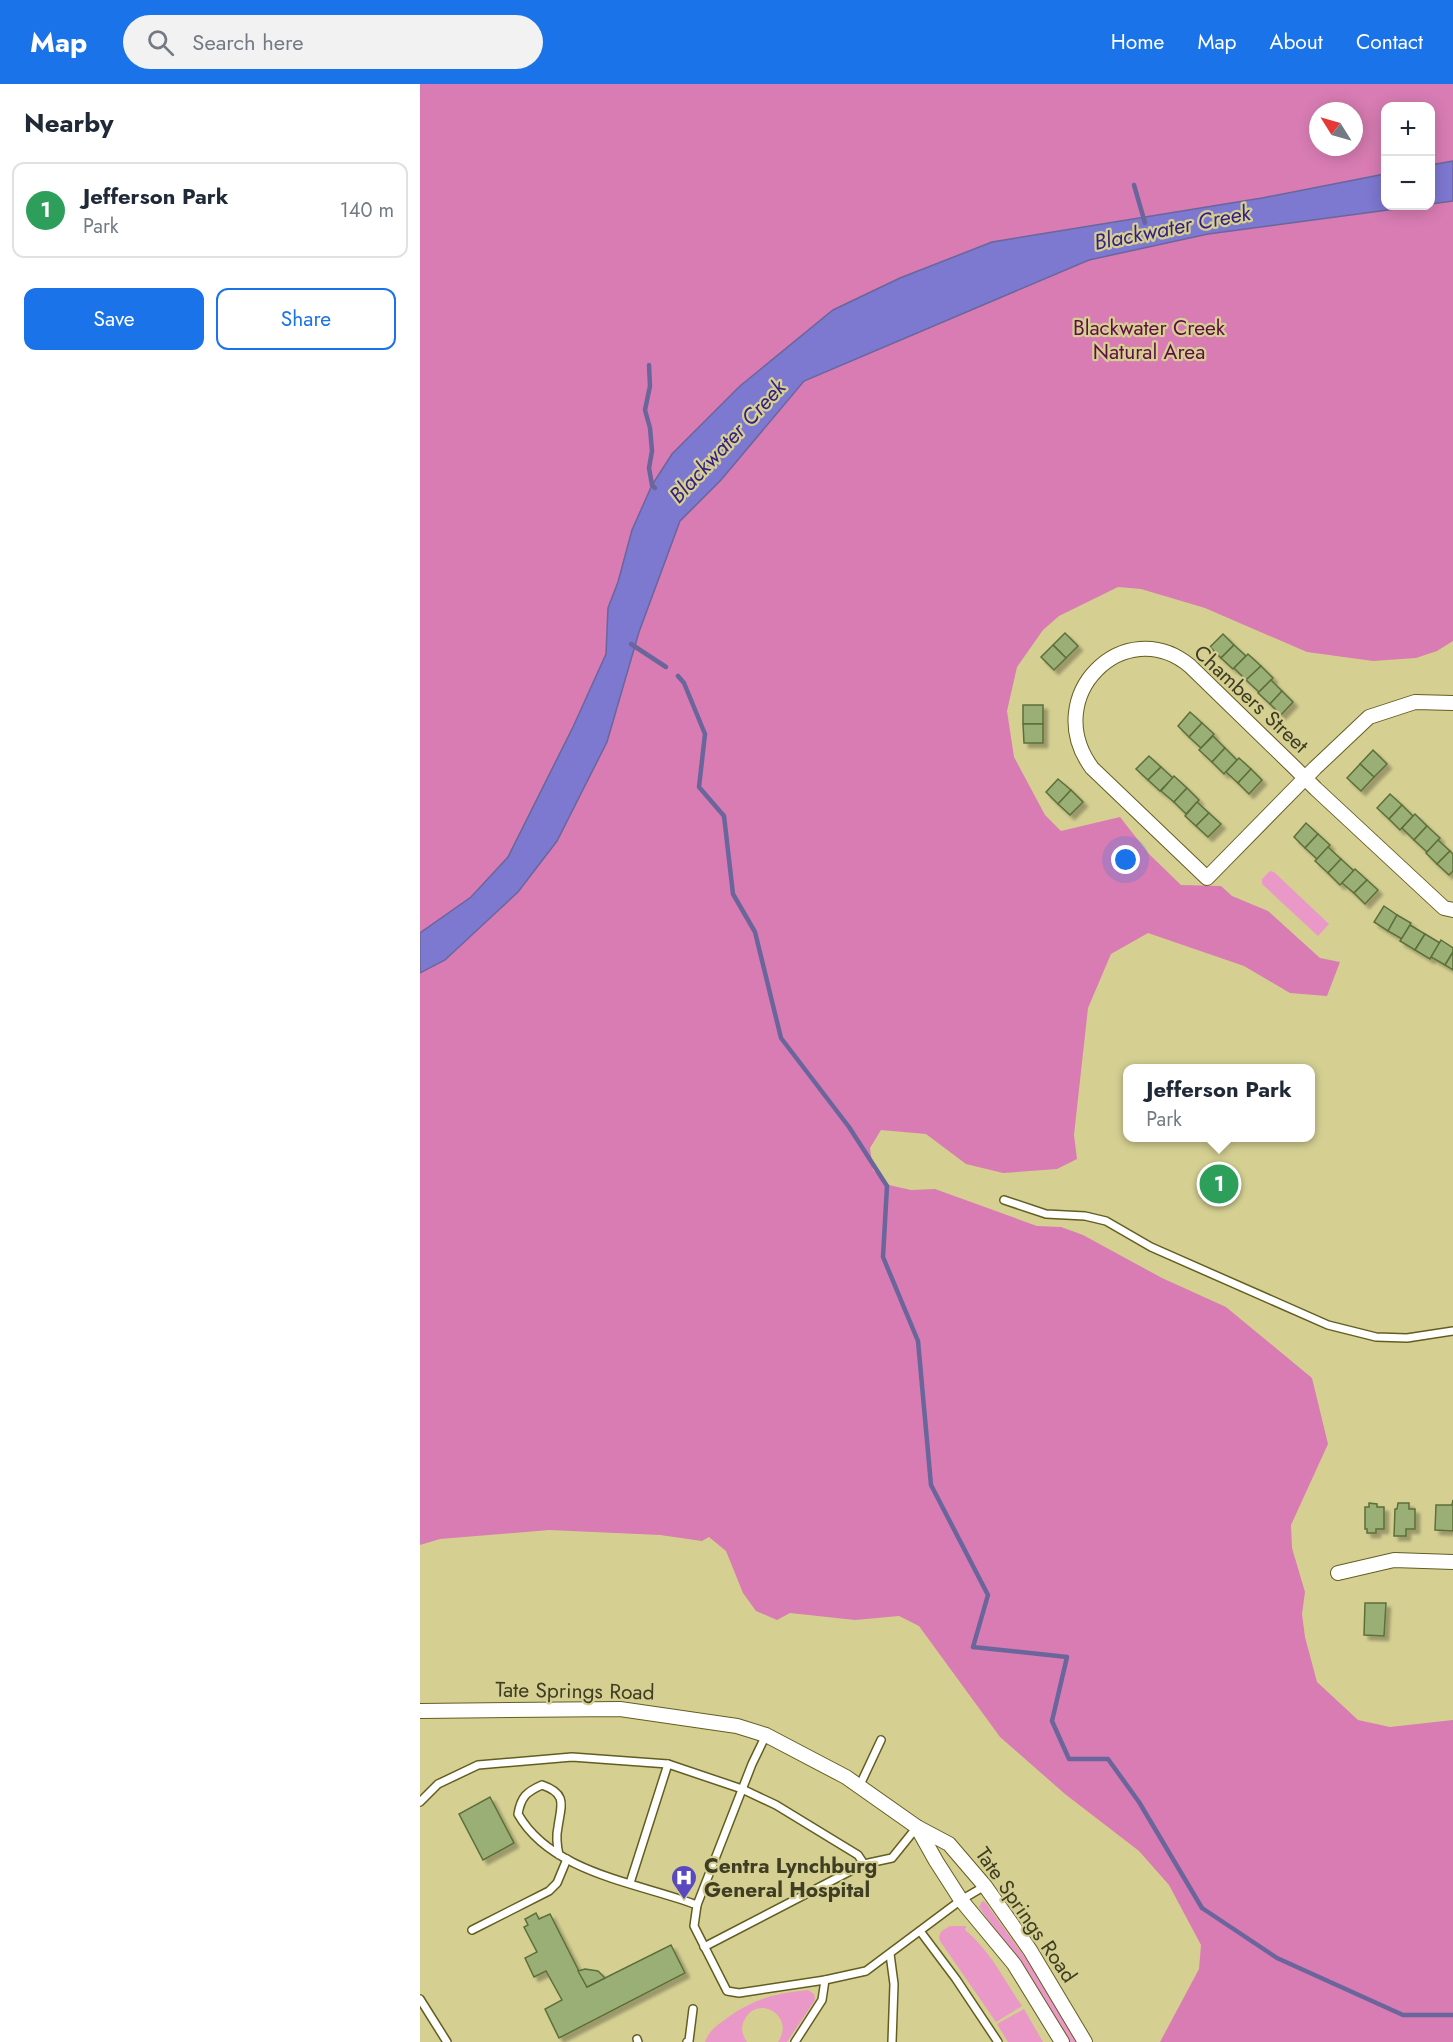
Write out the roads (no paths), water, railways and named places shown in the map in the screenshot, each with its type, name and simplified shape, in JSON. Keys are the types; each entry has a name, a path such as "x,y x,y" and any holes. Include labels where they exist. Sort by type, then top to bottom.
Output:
{"street":[{"name":"Chambers Street","path":"1305,778 1207,878 1084,758 1075,733 1075,713 1080,694 1094,672 1112,658 1135,650 1159,651 1181,659 1444,908 1453,910"},
{"path":"1305,778 1369,717 1414,702 1453,703"},
{"path":"1338,1573 1394,1560 1453,1562"},
{"name":"Tate Springs Road","path":"420,1711 620,1709 736,1726 766,1735 846,1777 917,1827 949,1844 985,1886 1030,1950 1085,2042"},
{"name":"Tate Springs Road","path":"917,1827 962,1900 1014,1964 1062,2042"}],"lane":[{"path":"1004,1200 1046,1215 1085,1216 1106,1221 1151,1247 1328,1325 1376,1337 1407,1338 1453,1331"},
{"path":"766,1735 742,1789 698,1905 694,1926 727,1991 739,1993 825,1980 866,1971 962,1900 985,1886"},
{"path":"859,1786 881,1740"},
{"path":"420,1802 438,1784 478,1765 572,1757 668,1764 742,1789 776,1806 858,1855 864,1864"},
{"path":"630,1883 668,1764"},
{"path":"559,1855 558,1827 562,1808 560,1797 554,1789 542,1785 529,1791 521,1799 518,1814 526,1828 559,1855 580,1866 698,1905"},
{"path":"704,1947 864,1864 892,1858 917,1827"},
{"path":"472,1930 549,1891 557,1883 567,1859"},
{"path":"920,1931 956,1979 998,2042"},
{"path":"890,1954 894,1984 892,2042"},
{"path":"795,2042 822,2000 825,1980"},
{"path":"420,1999 447,2042"},
{"path":"688,2041 693,2009"}],"water":[{"path":"1453,161 1453,201 1435,203 1435,164"},
{"name":"Blackwater Creek","path":"1381,175 1381,210 1388,210 1208,234 1089,260 804,381 721,480 680,521 639,632 607,742 557,841 518,892 445,960 420,973 420,933 471,897 508,857 573,727 606,654 608,608 618,582 632,530 652,485 672,454 740,386 833,310 900,278 992,242 1262,198"}],"waterway":[{"name":"Blackwater Creek","path":"1134,185 1145,223"},
{"name":"Blackwater Creek","path":"649,365 650,386 645,410 650,428 652,451 649,468 652,485 655,488"},
{"path":"631,644 666,667"},
{"path":"678,676 684,683 705,734 699,787 724,816 733,894 755,932 781,1038 849,1127 887,1186 883,1257 918,1341 931,1485 988,1595 973,1647 1067,1657 1052,1721 1069,1759 1108,1759 1139,1802 1202,1908 1277,1958 1403,2015 1453,2015"}],"place":[{"name":"Jefferson Park","path":"1219,1184"},
{"name":"Centra Lynchburg General Hospital","path":"684,1901"}],"park label":[{"name":"Blackwater Creek Natural Area","path":"1149,340"}]}
